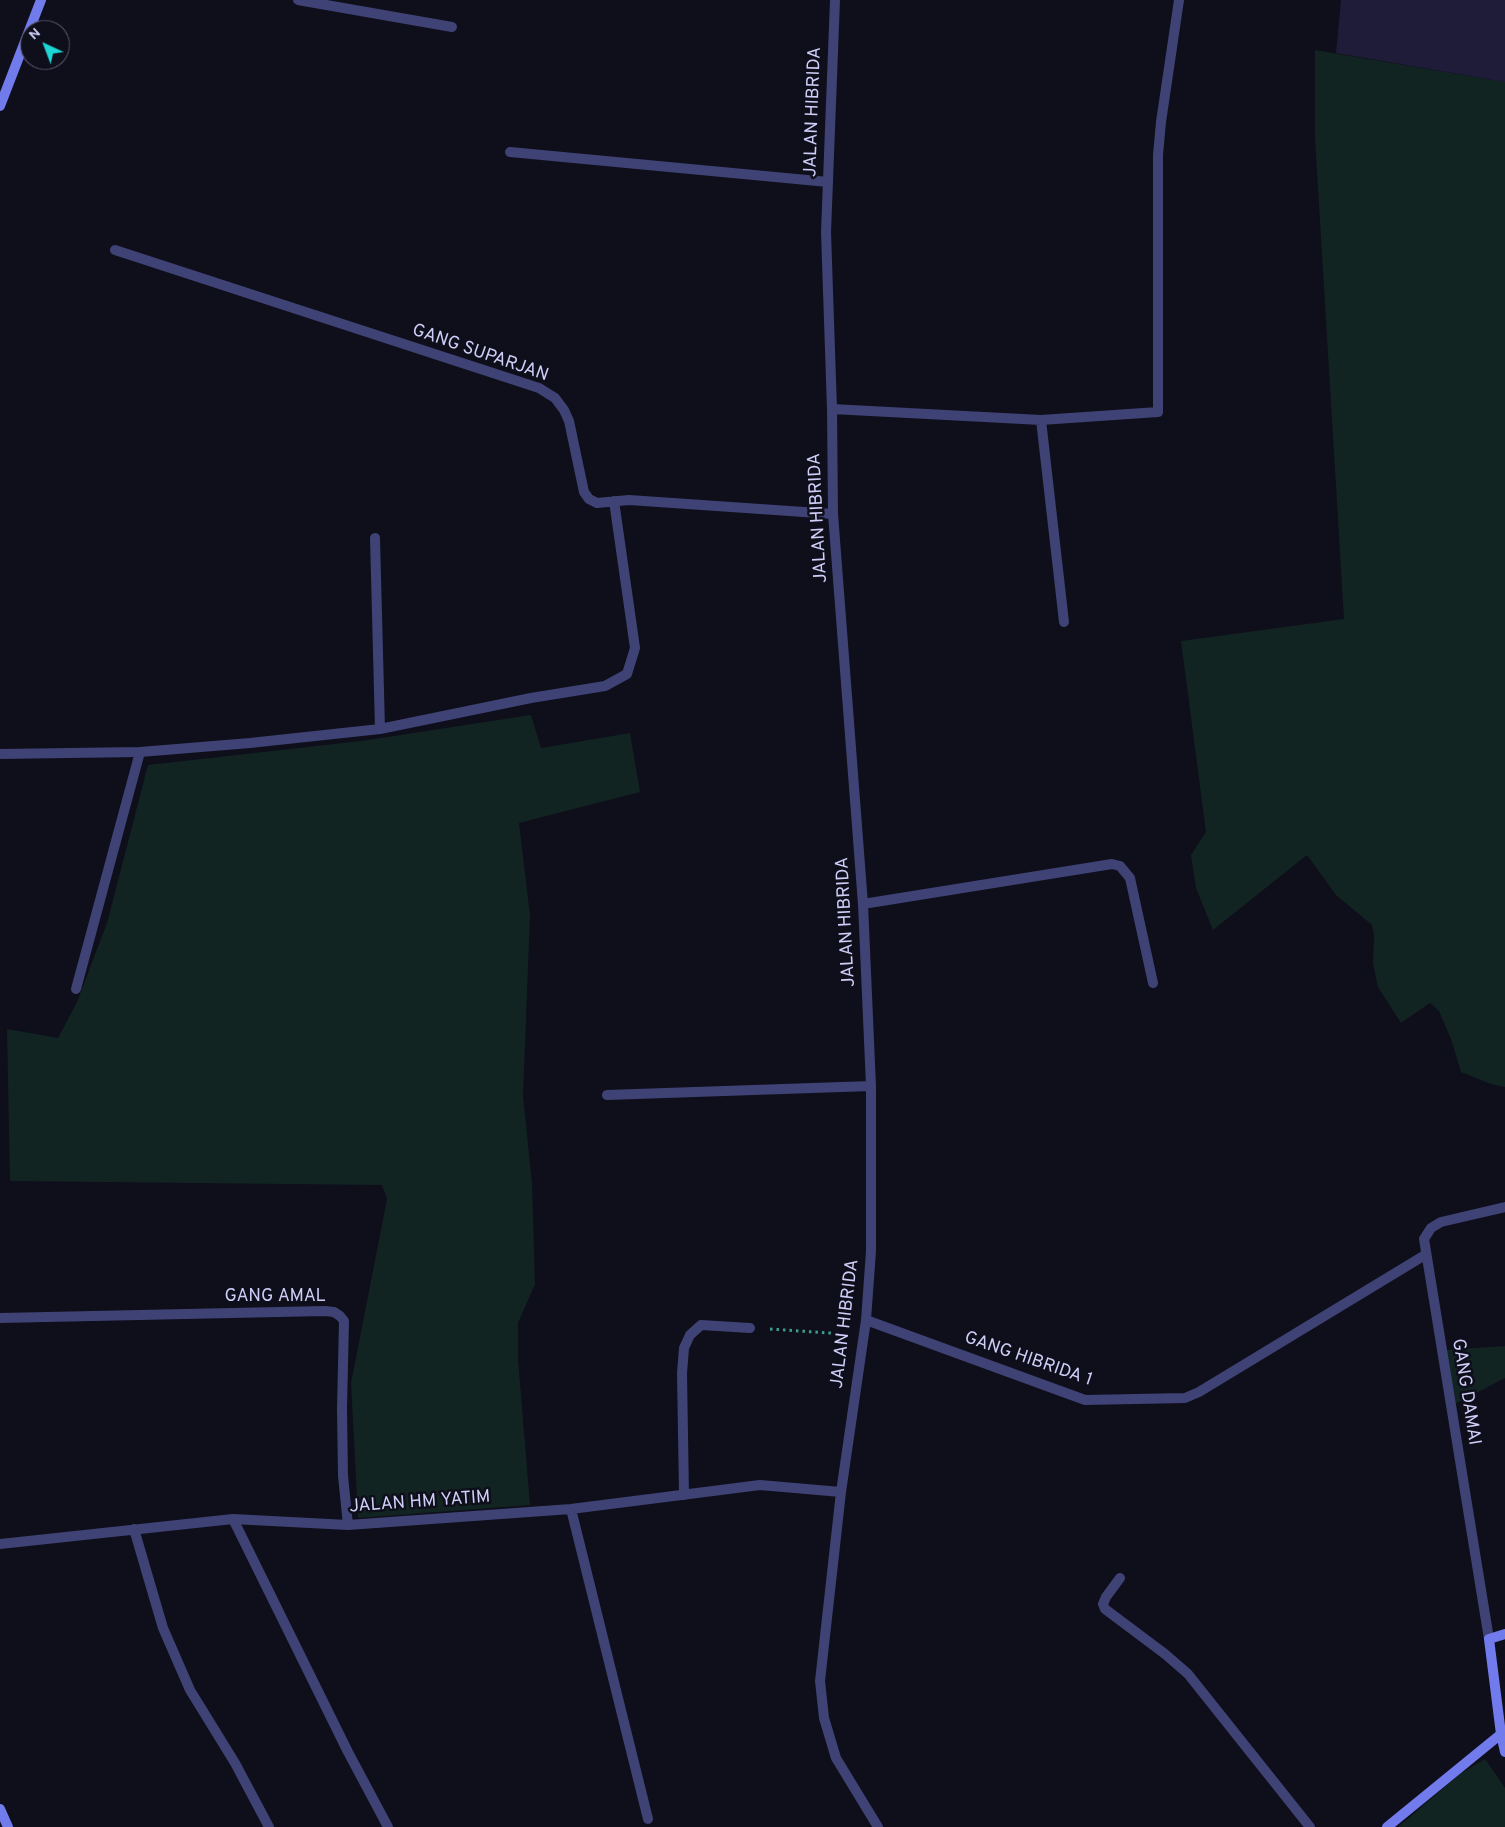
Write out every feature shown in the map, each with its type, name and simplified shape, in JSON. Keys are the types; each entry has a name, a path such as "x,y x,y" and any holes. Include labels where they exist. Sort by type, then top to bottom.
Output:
{"street":[{"path":"0,106 41,0"},
{"path":"298,0 452,26"},
{"name":"JALAN HIBRIDA","path":"835,0 826,232 832,409 833,514 863,904 871,1086 871,1251 866,1320 841,1492 820,1681 824,1718 836,1758 878,1827"},
{"path":"832,409 1041,420 1158,412 1158,155 1179,0"},
{"path":"510,152 828,182"},
{"name":"GANG SUPARJAN","path":"115,250 539,388 555,398 564,410 569,421 584,492 589,499 597,503 629,500 833,514"},
{"path":"1041,420 1064,622"},
{"path":"0,754 140,752 250,743 380,729 530,698 605,686 627,674 635,648 614,501"},
{"path":"375,538 380,729"},
{"path":"76,989 140,752"},
{"path":"863,904 1112,864 1120,866 1130,878 1153,983"},
{"path":"607,1095 871,1086"},
{"name":"GANG DAMAI","path":"1489,1639 1424,1239 1432,1228 1441,1222 1505,1206"},
{"name":"GANG HIBRIDA 1","path":"866,1320 1085,1400 1185,1398 1199,1392 1426,1255"},
{"name":"GANG AMAL","path":"0,1318 334,1312 344,1321 343,1476 348,1525"},
{"path":"684,1495 682,1373 684,1348 690,1335 701,1325 750,1328"},
{"name":"JALAN HM YATIM","path":"0,1544 233,1519 348,1525 571,1509 760,1485 841,1492"},
{"path":"571,1509 648,1818"},
{"path":"233,1519 348,1752 388,1827"},
{"path":"134,1529 163,1628 190,1690 235,1763 269,1827"},
{"path":"1120,1578 1106,1597 1103,1604 1106,1609 1188,1674 1310,1827"},
{"path":"1505,1634 1489,1639 1505,1752"},
{"path":"1387,1827 1501,1734"},
{"path":"0,1810 8,1827"}],"path":[{"path":"750,1328 863,1336"}],"green space":[{"path":"1315,50 1505,82 1505,1087 1491,1084 1461,1072 1451,1039 1439,1011 1430,1003 1401,1023 1378,987 1373,964 1374,935 1372,925 1336,895 1307,855 1213,930 1196,888 1191,855 1206,832 1181,641 1344,619 1315,138"},
{"path":"531,715 541,748 630,733 640,792 519,823 530,915 523,1096 532,1183 535,1284 518,1323 518,1359 530,1505 358,1518 351,1383 387,1199 382,1185 10,1181 7,1029 58,1038 77,1002 107,923 148,765 361,741"},
{"path":"1505,1346 1505,1378 1455,1404 1446,1350"},
{"path":"1485,1759 1505,1788 1505,1827 1398,1827 1460,1774"}],"building":[{"path":"1341,0 1505,0 1505,82 1336,53"}]}
